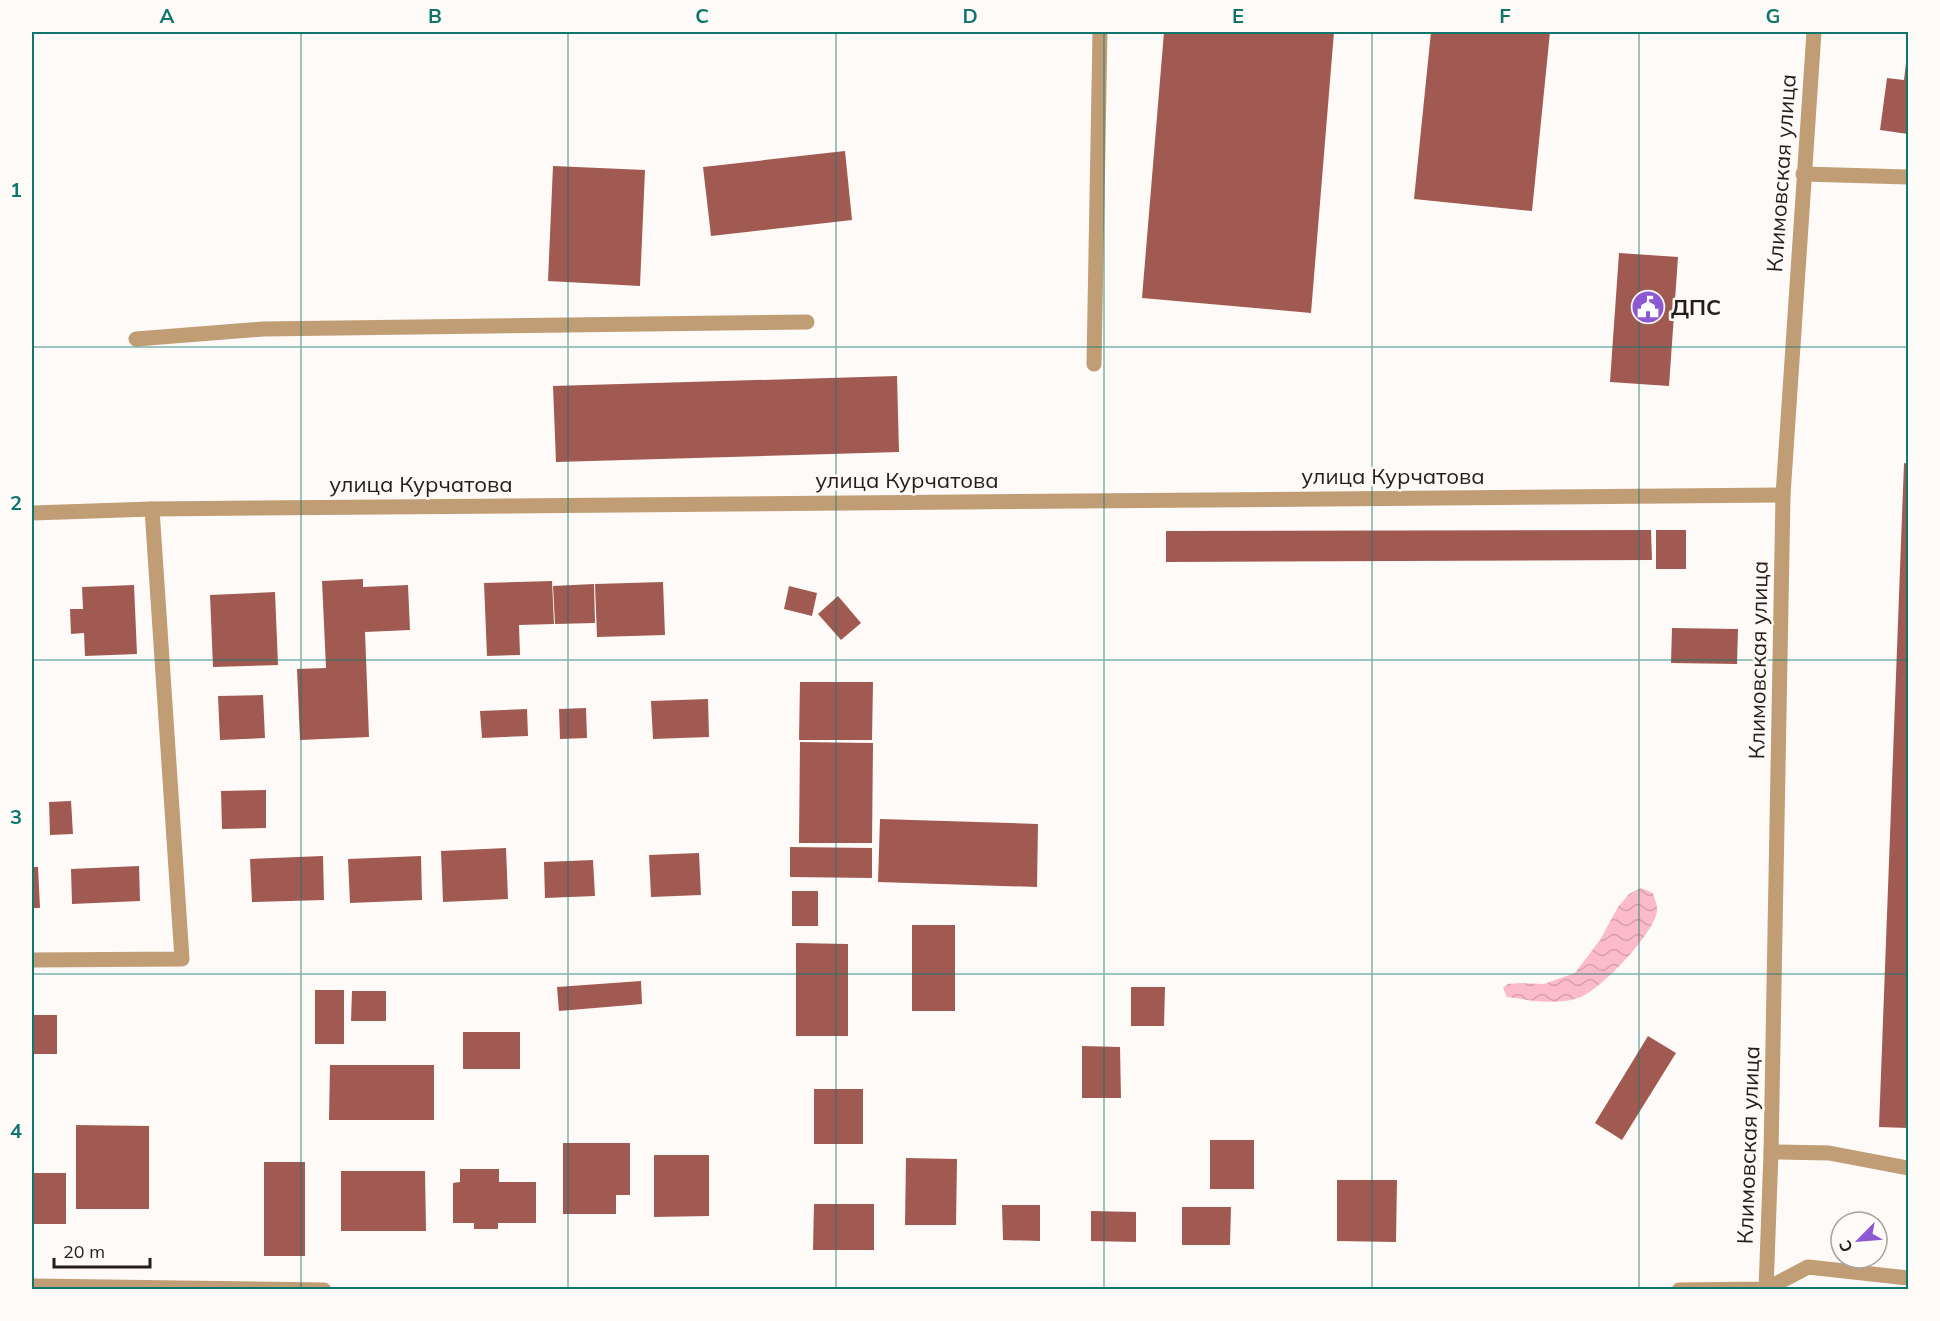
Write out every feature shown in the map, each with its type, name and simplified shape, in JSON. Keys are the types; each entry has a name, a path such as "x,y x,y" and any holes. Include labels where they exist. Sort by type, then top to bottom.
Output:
{"street":[{"path":"1094,364 1100,32"},
{"name":"Климовская улица","path":"1766,1289 1771,1152 1783,495 1814,32"},
{"path":"1803,174 1908,177"},
{"path":"136,339 263,329 807,322"},
{"name":"улица Курчатова","path":"32,513 152,509 1783,495"},
{"path":"32,960 182,959 152,509"},
{"path":"1771,1152 1828,1153 1908,1168"},
{"path":"1679,1290 1766,1289 1808,1267 1908,1278"},
{"path":"32,1286 324,1290"}],"water":[{"path":"1641,888 1653,893 1657,909 1654,921 1626,959 1590,992 1572,1000 1563,1001 1544,1002 1507,997 1503,988 1508,984 1544,984 1575,973 1600,940 1618,907 1629,894"}],"building":[{"path":"1164,32 1334,32 1311,313 1142,298"},
{"path":"1431,32 1550,32 1532,211 1414,199"},
{"path":"1907,54 1908,134 1880,130 1887,78 1904,80"},
{"path":"845,151 852,220 711,236 703,167"},
{"path":"553,166 645,170 640,286 548,281"},
{"path":"1619,253 1678,257 1669,386 1610,382"},
{"path":"897,376 899,452 556,462 553,386"},
{"path":"1904,463 1908,464 1908,1128 1879,1127"},
{"path":"1651,530 1652,560 1166,562 1166,531"},
{"path":"1656,530 1686,530 1686,569 1656,569"},
{"path":"363,579 363,587 408,585 410,630 365,632 369,737 300,740 297,669 326,668 322,581"},
{"path":"552,581 554,624 519,625 520,655 487,656 484,583"},
{"path":"663,582 665,635 597,637 595,584"},
{"path":"594,584 595,623 555,624 553,586"},
{"path":"134,585 137,654 85,656 84,633 71,634 70,609 83,609 82,587"},
{"path":"789,586 817,593 812,616 784,609"},
{"path":"275,592 278,665 213,667 210,595"},
{"path":"838,596 861,623 841,640 818,614"},
{"path":"1672,628 1738,629 1737,664 1671,663"},
{"path":"800,682 873,682 872,740 799,740"},
{"path":"263,695 265,738 220,740 218,696"},
{"path":"708,699 709,737 653,739 651,701"},
{"path":"586,708 587,738 560,739 559,709"},
{"path":"527,709 528,736 482,738 480,711"},
{"path":"800,742 873,743 872,843 799,843"},
{"path":"266,790 266,828 222,829 221,791"},
{"path":"71,801 73,834 50,835 49,802"},
{"path":"880,819 1038,824 1037,887 878,882"},
{"path":"790,847 872,848 872,878 790,877"},
{"path":"506,848 508,899 443,902 441,851"},
{"path":"699,853 701,895 651,897 649,855"},
{"path":"323,856 324,900 252,902 250,859"},
{"path":"421,856 422,900 350,903 348,859"},
{"path":"593,860 595,896 545,898 544,862"},
{"path":"139,866 140,901 72,904 71,869"},
{"path":"32,867 38,867 40,908 32,908"},
{"path":"792,891 818,891 818,926 792,926"},
{"path":"912,925 955,925 955,1011 912,1011"},
{"path":"796,943 848,944 848,1036 796,1036"},
{"path":"641,981 642,1004 559,1011 557,987"},
{"path":"1131,987 1165,987 1164,1026 1131,1026"},
{"path":"315,990 344,990 344,1044 315,1044"},
{"path":"352,991 386,991 386,1021 351,1021"},
{"path":"32,1015 57,1015 57,1054 32,1054"},
{"path":"463,1032 520,1032 520,1069 463,1069"},
{"path":"1648,1036 1676,1053 1622,1140 1595,1123"},
{"path":"1082,1046 1120,1047 1121,1098 1082,1098"},
{"path":"330,1065 434,1065 434,1120 329,1120"},
{"path":"32,1088 34,1088 34,1144 32,1144"},
{"path":"814,1089 863,1089 863,1144 814,1144"},
{"path":"76,1125 149,1126 149,1209 76,1209"},
{"path":"1210,1140 1254,1140 1254,1189 1210,1189"},
{"path":"563,1143 630,1143 630,1195 616,1195 616,1214 563,1214"},
{"path":"654,1155 709,1155 709,1216 654,1217"},
{"path":"906,1158 957,1159 956,1225 905,1225"},
{"path":"264,1162 305,1162 305,1256 264,1256"},
{"path":"460,1169 499,1169 499,1182 536,1182 536,1223 498,1223 498,1229 474,1229 474,1223 453,1223 453,1183 460,1182"},
{"path":"341,1171 425,1171 426,1231 341,1231"},
{"path":"32,1173 66,1173 66,1224 32,1224"},
{"path":"1337,1180 1397,1180 1396,1242 1337,1241"},
{"path":"814,1204 874,1204 874,1250 813,1250"},
{"path":"1002,1205 1040,1205 1040,1241 1003,1240"},
{"path":"1182,1207 1231,1207 1230,1245 1182,1245"},
{"path":"1091,1211 1136,1212 1136,1242 1091,1241"}],"place":[{"name":"ДПС","path":"1648,307"}]}
